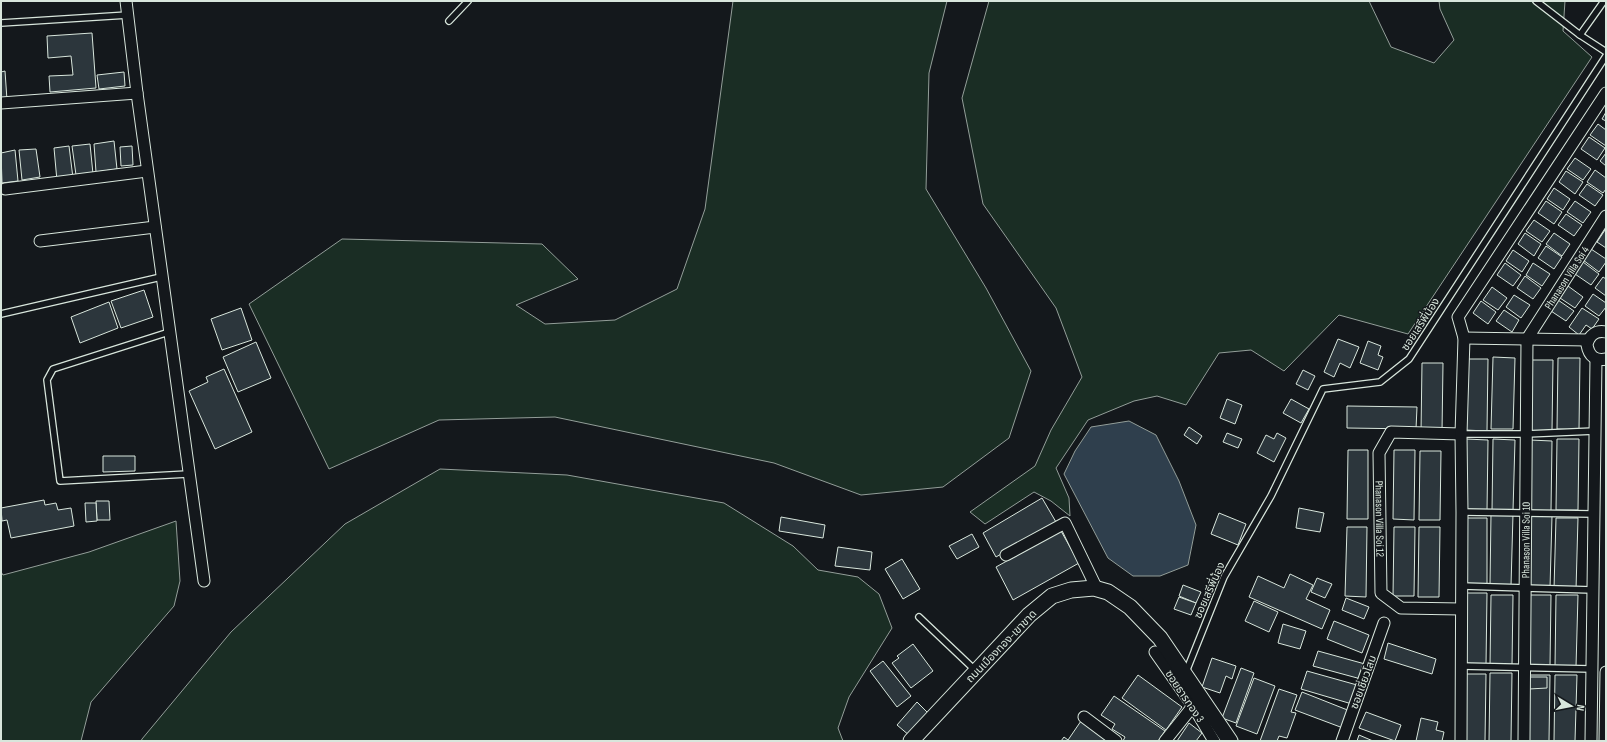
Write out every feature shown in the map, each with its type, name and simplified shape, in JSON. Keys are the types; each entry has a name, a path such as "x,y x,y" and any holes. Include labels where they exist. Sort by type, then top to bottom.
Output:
{"street":[{"path":"126,1 136,93 204,581"},
{"path":"1,103 136,93"},
{"path":"1461,741 1462,512 1460,434 1464,338 1458,317 1606,93"},
{"path":"5,189 147,171"},
{"name":"Phanason Villa Soi 4","path":"1526,339 1606,216"},
{"path":"40,241 155,227"},
{"path":"1591,741 1595,432 1601,359 1590,354 1588,350 1588,340 1596,332 1606,332"},
{"path":"1464,338 1588,340"},
{"name":"Phanason Villa Soi 10","path":"1524,741 1526,339"},
{"name":"Phanason Villa Soi 12","path":"1460,434 1391,432 1379,453 1381,593 1401,608 1461,610"},
{"path":"1006,555 1065,523 1098,589"},
{"name":"ถนนเมืองทอง-เขาขาด","path":"911,741 1029,615 1052,596 1071,590 1098,589 1108,592 1130,607 1160,638 1185,674 1197,701 1230,741"},
{"name":"ซอยเชี่ยวโสม","path":"1342,741 1384,623"},
{"name":"ซอยธารทอง 3","path":"1155,652 1197,701 1214,741"},
{"path":"1605,741 1606,672"},
{"path":"1164,741 1197,701"},
{"path":"1084,717 1116,741"}],"lane":[{"path":"449,21 468,1"},
{"path":"1536,1 1580,35 1606,52"},
{"path":"1580,35 1604,1"},
{"path":"1,23 128,14"},
{"name":"ซอยเสรีพี่น้อง","path":"1185,674 1224,577 1271,496 1323,389 1380,382 1410,359 1606,56"},
{"path":"1,314 161,277"},
{"path":"169,332 52,369 47,380 60,481 188,474"},
{"path":"1460,434 1595,432"},
{"path":"1462,512 1594,514"},
{"path":"1462,586 1593,590"},
{"path":"919,617 976,671"},
{"path":"1461,666 1592,668"}],"green space":[{"path":"733,1 947,1 929,73 926,189 986,288 1031,371 1009,438 943,487 861,495 774,463 555,417 439,420 329,469 249,304 342,239 542,244 578,279 516,305 545,324 615,320 677,289 705,209"},
{"path":"989,1 1369,1 1391,47 1434,63 1454,40 1440,9 1439,1 1565,1 1563,31 1592,57 1408,334 1339,315 1284,371 1251,350 1219,353 1186,405 1157,396 1134,401 1088,420 1056,468 1069,498 1070,516 1051,501 1034,492 985,524 970,512 1035,466 1051,430 1082,377 1056,308 983,204 962,98"},
{"path":"440,469 567,475 724,503 793,546 818,570 858,577 879,594 892,628 849,697 838,728 843,741 141,741 231,632 345,524"},
{"path":"176,521 180,581 174,606 91,702 81,741 1,741 1,572 3,575 89,552"}],"water":[{"path":"1129,421 1156,435 1179,481 1196,525 1188,565 1160,576 1133,576 1108,558 1064,474 1075,451 1091,427"}],"building":[{"path":"92,33 96,88 50,92 49,76 73,75 71,56 48,58 47,36"},
{"path":"5,71 7,100 1,100 1,72"},
{"path":"124,72 125,86 99,89 97,75"},
{"path":"1606,112 1606,121 1602,119"},
{"path":"1598,124 1606,130 1606,146 1590,135"},
{"path":"1589,137 1605,148 1597,160 1581,149"},
{"path":"114,141 117,169 96,172 94,144"},
{"path":"90,144 93,174 76,175 72,146"},
{"path":"69,146 73,178 57,181 54,148"},
{"path":"132,146 133,165 121,166 120,147"},
{"path":"36,149 40,177 22,180 19,150"},
{"path":"15,150 18,181 2,183 1,153"},
{"path":"1606,153 1606,166 1600,161"},
{"path":"1575,158 1591,169 1583,180 1567,169"},
{"path":"1595,170 1606,178 1606,189 1603,193 1587,182"},
{"path":"1566,171 1583,182 1575,194 1559,182"},
{"path":"1587,184 1603,195 1595,206 1579,195"},
{"path":"1554,188 1570,199 1563,210 1547,199"},
{"path":"1546,201 1562,212 1554,224 1538,213"},
{"path":"1575,201 1591,212 1583,223 1567,212"},
{"path":"1566,214 1582,225 1574,236 1558,225"},
{"path":"1534,220 1550,231 1542,242 1526,231"},
{"path":"1605,230 1606,231 1606,248 1597,242"},
{"path":"1525,233 1541,244 1534,256 1518,244"},
{"path":"1554,233 1570,244 1562,256 1546,244"},
{"path":"1546,246 1562,257 1554,269 1538,258"},
{"path":"1591,249 1606,259 1606,262 1599,272 1583,260"},
{"path":"1513,250 1529,261 1522,272 1506,261"},
{"path":"1583,262 1599,274 1591,285 1575,274"},
{"path":"1505,263 1521,275 1513,286 1497,275"},
{"path":"1533,263 1550,274 1542,286 1526,275"},
{"path":"1525,276 1541,288 1533,299 1517,288"},
{"path":"1603,277 1606,279 1606,296 1595,288"},
{"path":"1568,286 1583,297 1575,308 1560,298"},
{"path":"1492,287 1507,298 1498,310 1483,300"},
{"path":"144,290 153,317 121,328 111,301"},
{"path":"1593,294 1606,303 1606,307 1599,316 1585,306"},
{"path":"1514,295 1530,305 1521,318 1506,307"},
{"path":"1558,300 1574,311 1566,321 1551,311"},
{"path":"1481,301 1496,312 1488,324 1473,313"},
{"path":"109,302 118,328 80,343 71,317"},
{"path":"241,308 252,340 222,350 211,319"},
{"path":"1582,308 1599,319 1592,329 1586,325 1579,335 1569,327"},
{"path":"1504,310 1519,320 1512,332 1496,321"},
{"path":"1338,339 1359,347 1350,368 1340,363 1334,377 1324,372"},
{"path":"1368,341 1381,346 1378,355 1383,357 1378,370 1360,363"},
{"path":"256,342 271,378 238,392 223,357"},
{"path":"1493,357 1515,358 1513,429 1491,429"},
{"path":"1558,358 1580,358 1579,430 1557,429"},
{"path":"1466,359 1488,359 1487,431 1465,430"},
{"path":"1531,360 1553,360 1552,431 1530,431"},
{"path":"1422,363 1443,363 1442,432 1421,432"},
{"path":"224,369 252,432 215,449 189,391 208,382 206,377"},
{"path":"1303,370 1315,376 1308,390 1296,384"},
{"path":"1227,399 1242,405 1235,424 1220,418"},
{"path":"1291,399 1309,409 1301,423 1283,413"},
{"path":"1347,406 1417,407 1416,429 1347,428"},
{"path":"1189,427 1202,436 1197,444 1184,435"},
{"path":"1227,433 1242,439 1238,448 1223,442"},
{"path":"1277,433 1286,438 1274,462 1257,453 1266,435 1274,439"},
{"path":"1466,439 1488,440 1487,511 1465,511"},
{"path":"1493,439 1515,440 1513,511 1492,511"},
{"path":"1557,439 1579,439 1578,510 1556,510"},
{"path":"1530,440 1552,441 1551,512 1529,512"},
{"path":"1348,450 1368,450 1368,519 1347,519"},
{"path":"1394,450 1415,450 1414,520 1393,519"},
{"path":"1420,451 1441,451 1440,520 1419,520"},
{"path":"103,456 135,456 135,471 103,472"},
{"path":"1042,498 1056,522 996,557 983,533"},
{"path":"44,500 45,505 56,503 58,510 71,508 74,526 11,538 7,520 2,521 1,508"},
{"path":"96,501 109,501 110,520 97,520"},
{"path":"85,503 96,503 97,521 86,522"},
{"path":"1299,508 1324,513 1320,532 1296,528"},
{"path":"1219,513 1246,524 1238,545 1211,534"},
{"path":"1491,514 1513,514 1511,586 1490,585"},
{"path":"1530,516 1552,516 1550,588 1529,588"},
{"path":"781,517 825,525 823,538 779,531"},
{"path":"1464,518 1487,518 1487,585 1465,585"},
{"path":"1556,518 1578,518 1576,590 1554,589"},
{"path":"1347,527 1367,527 1366,597 1345,596"},
{"path":"1394,527 1415,527 1414,596 1393,596"},
{"path":"1419,527 1440,527 1439,597 1418,597"},
{"path":"1061,531 1079,563 1013,600 996,567"},
{"path":"972,534 979,547 957,559 949,546"},
{"path":"838,547 872,552 870,570 835,566"},
{"path":"902,559 920,589 903,599 885,569"},
{"path":"1290,574 1313,585 1306,599 1330,610 1322,629 1249,597 1258,576 1284,588"},
{"path":"1317,578 1332,584 1325,598 1311,592"},
{"path":"1183,585 1201,592 1196,603 1179,596"},
{"path":"1465,593 1487,593 1486,665 1464,665"},
{"path":"1491,595 1513,595 1512,666 1490,666"},
{"path":"1529,595 1551,595 1550,666 1527,666"},
{"path":"1556,595 1578,595 1576,667 1555,666"},
{"path":"1179,597 1196,603 1191,615 1174,609"},
{"path":"1346,598 1369,607 1364,619 1342,610"},
{"path":"1254,601 1278,612 1269,632 1245,621"},
{"path":"1334,621 1369,635 1362,653 1327,639"},
{"path":"1283,624 1306,631 1300,649 1278,643"},
{"path":"1388,643 1436,659 1432,674 1384,659"},
{"path":"913,644 933,671 911,688 892,663 899,658 897,656"},
{"path":"1318,651 1365,664 1361,679 1313,666"},
{"path":"1212,658 1236,666 1232,679 1226,676 1220,693 1202,687"},
{"path":"883,661 911,696 897,707 870,671"},
{"path":"1241,668 1254,673 1236,723 1222,718"},
{"path":"1307,671 1357,685 1352,704 1301,689"},
{"path":"1490,673 1512,673 1511,741 1489,741"},
{"path":"1464,674 1486,674 1485,741 1463,741"},
{"path":"1138,675 1182,707 1166,730 1122,698"},
{"path":"1528,675 1550,675 1549,741 1527,741"},
{"path":"1555,675 1577,675 1575,741 1554,741"},
{"path":"1530,677 1547,677 1547,688 1529,689"},
{"path":"1254,678 1275,686 1257,734 1236,726"},
{"path":"1279,689 1297,695 1291,712 1296,713 1287,738 1279,736 1277,741 1260,741"},
{"path":"1302,692 1350,711 1343,728 1295,710"},
{"path":"1114,696 1165,731 1158,741 1123,741 1125,737 1112,729 1115,724 1101,715"},
{"path":"917,702 929,714 910,736 897,725"},
{"path":"1366,712 1401,725 1395,741 1359,728"},
{"path":"1421,718 1438,722 1436,730 1444,732 1442,741 1416,741"},
{"path":"1081,721 1110,741 1061,741 1064,737 1068,740"},
{"path":"1189,723 1202,733 1196,741 1177,741"},
{"path":"1359,735 1373,741 1357,741"}]}
